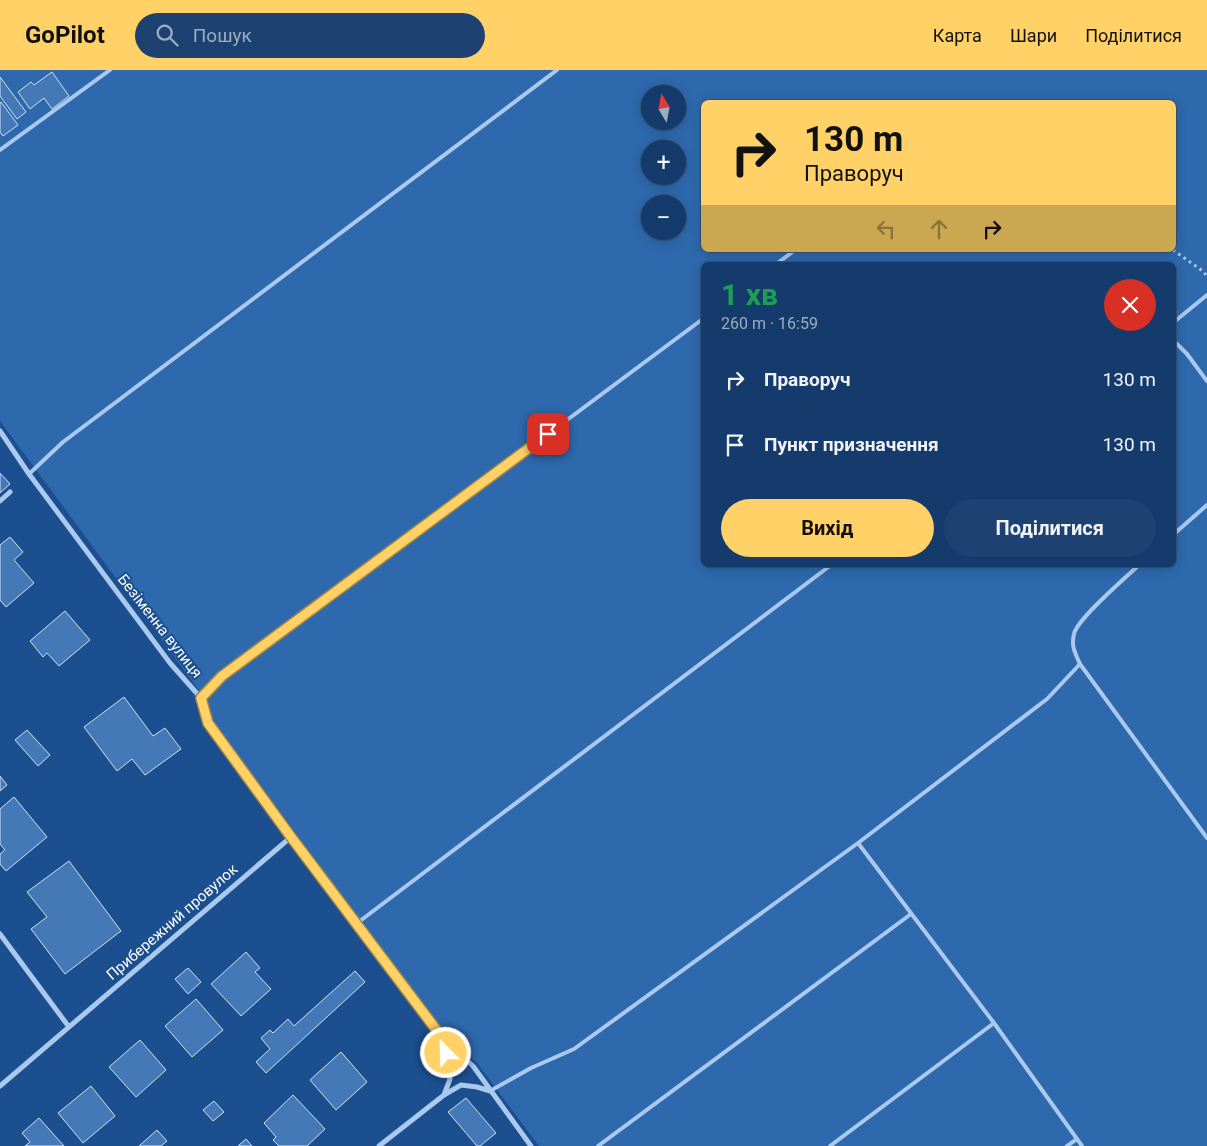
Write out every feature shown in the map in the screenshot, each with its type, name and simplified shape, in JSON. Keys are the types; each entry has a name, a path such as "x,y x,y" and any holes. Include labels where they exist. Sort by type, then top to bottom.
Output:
{"street":[{"name":"Безіменна вулиця","path":"0,431 29,474 170,663 201,698 208,723 291,837 444,1040 473,1066 531,1146"},
{"path":"0,501 10,492"},
{"name":"Прибережний провулок","path":"0,1086 291,837"},
{"path":"0,934 69,1026"},
{"path":"444,1040 450,1079 444,1095"},
{"path":"379,1146 444,1095 461,1085 490,1091"}],"lane":[{"path":"0,150 110,70"},
{"path":"29,474 63,442 557,70"},
{"path":"778,262 792,252"},
{"path":"1176,320 1207,295"},
{"path":"201,698 222,676 701,320"},
{"path":"1176,342 1207,381"},
{"path":"1176,532 1207,505"},
{"path":"356,924 828,567"},
{"path":"1137,567 1084,617 1074,632 1073,648 1080,664 1207,838"},
{"path":"490,1091 531,1068 574,1048 858,843 1047,699 1080,664"},
{"path":"858,843 994,1022 1082,1146"},
{"path":"598,1146 911,914"},
{"path":"830,1146 994,1022"},
{"path":"1067,1146 1077,1139"}],"path":[{"path":"1176,252 1204,272 1207,277"}],"shaded area":[{"path":"0,70 1207,70 1207,1146 539,1146 477,1063 448,1037 413,993 212,719 209,704 0,421"}],"building":[{"path":"52,72 69,96 52,109 44,98 30,109 18,92 31,82 34,85"},
{"path":"0,77 26,112 17,119 0,96"},
{"path":"1,102 18,125 3,136 0,132"},
{"path":"0,473 10,484 0,493"},
{"path":"10,537 23,552 14,560 34,583 6,607 0,600 0,545"},
{"path":"65,611 90,640 59,666 47,653 43,657 30,641"},
{"path":"124,697 153,736 165,728 181,749 145,775 132,759 117,771 84,727"},
{"path":"27,730 50,755 38,766 15,740"},
{"path":"0,776 7,785 0,791"},
{"path":"14,797 47,837 6,871 0,864 0,854 5,850 0,844 0,809"},
{"path":"69,861 121,931 65,974 31,929 47,917 27,892"},
{"path":"246,952 260,968 255,972 271,989 241,1016 211,984"},
{"path":"188,968 201,982 188,994 175,979"},
{"path":"355,971 365,982 266,1073 256,1062 270,1049 261,1038 270,1030 273,1033 288,1019 294,1026"},
{"path":"196,999 223,1030 192,1057 165,1026"},
{"path":"140,1040 166,1070 136,1097 109,1067"},
{"path":"341,1052 367,1082 336,1110 310,1080"},
{"path":"91,1086 115,1116 83,1143 58,1113"},
{"path":"293,1095 325,1129 307,1146 279,1146 273,1140 276,1137 264,1123"},
{"path":"466,1098 496,1133 480,1146 477,1146 448,1112"},
{"path":"214,1101 224,1112 213,1121 203,1110"},
{"path":"39,1118 64,1146 25,1146 30,1142 22,1133"},
{"path":"157,1130 167,1141 161,1146 139,1146"},
{"path":"246,1139 252,1146 238,1146"}],"route":[{"path":"446,1053 444,1040 291,837 208,723 201,698 222,676 548,434"}]}
